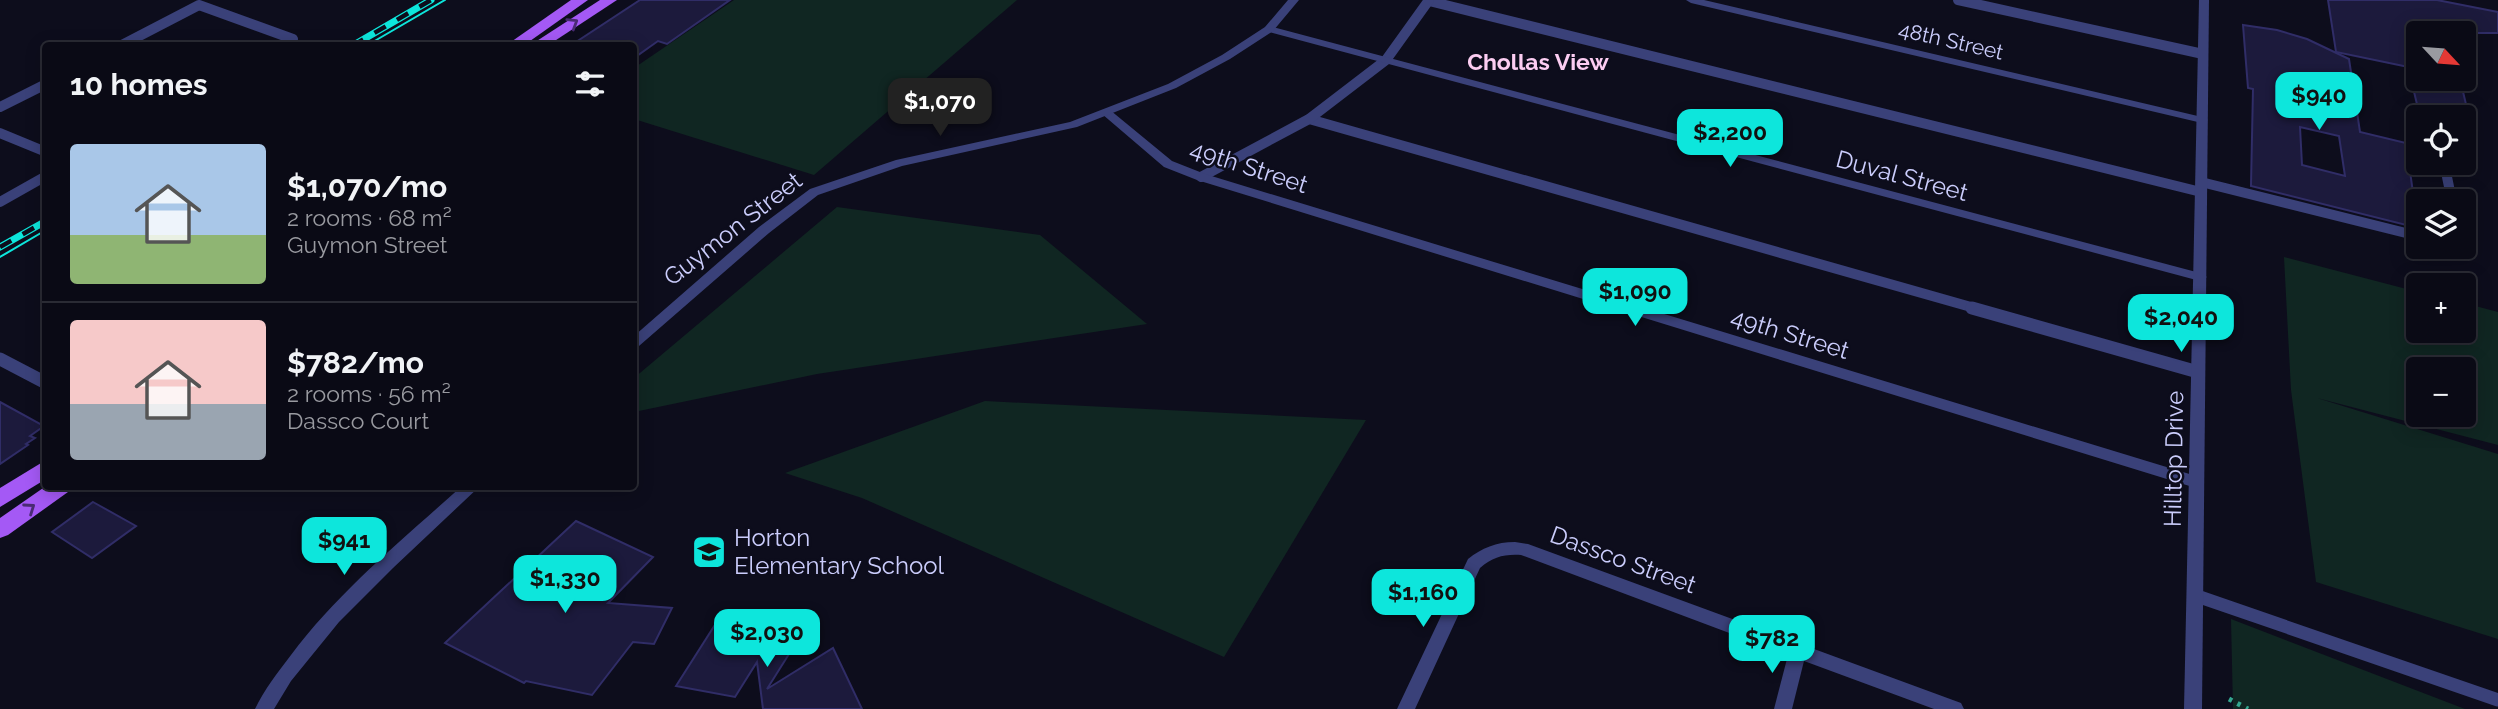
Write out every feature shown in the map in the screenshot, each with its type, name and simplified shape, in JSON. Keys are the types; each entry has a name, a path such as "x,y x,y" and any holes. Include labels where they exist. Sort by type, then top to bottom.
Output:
{"main road":[{"path":"518,42 581,0"},
{"path":"542,42 610,0"},
{"path":"0,499 42,471"},
{"path":"0,528 55,490"}],"street":[{"name":"Guymon Street","path":"637,340 764,230 814,192 900,163 1073,125 1172,86 1226,57 1269,29 1294,0"},
{"name":"48th Street","path":"1691,0 2202,120"},
{"name":"Hilltop Drive","path":"2193,709 2204,0"},
{"name":"Duval Street","path":"1269,29 2200,277"},
{"name":"49th Street","path":"1106,112 1168,164 1201,177 2196,482"},
{"path":"264,709 314,634 356,591 469,490"},
{"name":"Dassco Street","path":"1406,709 1474,564 1487,552 1504,547 1522,549 1955,709"},
{"path":"1783,709 1798,651"}],"lane":[{"path":"1201,177 1309,119 1386,60 1429,0 2201,187 2406,233"},
{"path":"1958,0 2203,54"},
{"path":"128,42 199,5 293,38 287,42"},
{"path":"0,107 42,86"},
{"path":"1309,119 2198,372"},
{"path":"0,133 42,150"},
{"path":"2446,177 2449,189"},
{"path":"0,202 42,178"},
{"path":"0,359 42,381"},
{"path":"2194,594 2498,700"}],"path":[{"path":"2229,699 2248,709"}],"green space":[{"path":"734,0 1017,0 814,175 637,120 637,66"},
{"path":"837,207 1040,235 1147,324 817,374 637,411 637,375"},
{"path":"2284,257 2406,289 2406,343 2476,343 2476,306 2498,312 2498,445 2429,427 2476,427 2476,357 2406,357 2406,421 2317,398 2498,454 2498,639 2316,582 2291,390"},
{"path":"985,401 1366,420 1224,657 862,498 785,473"},
{"path":"2231,619 2465,709 2233,709"}],"building":[{"path":"640,0 730,0 667,44 658,41 637,56 637,42 576,42"},
{"path":"2328,0 2437,0 2498,12 2498,33 2476,33 2476,21 2406,21 2406,67 2336,52"},
{"path":"2243,25 2277,30 2307,39 2349,59 2360,132 2406,143 2406,175 2411,175 2412,189 2406,189 2406,225 2251,186 2253,89 2248,88","holes":["2300,127 2339,136 2345,176 2302,165"]},
{"path":"2414,91 2463,91 2466,105 2417,105"},
{"path":"0,402 42,425 42,427 30,436 35,438 26,444 28,445 0,464"},
{"path":"93,502 136,526 92,558 52,532"},
{"path":"576,521 653,557 608,603 672,608 654,644 633,642 592,695 526,681 524,683 445,643"},
{"path":"720,617 801,635 767,689 833,648 862,709 763,709 757,662 735,697 676,686"}],"tram line":[{"path":"373,42 445,0"},
{"path":"0,257 42,232"}],"railway":[{"path":"359,42 431,0"},
{"path":"0,247 42,223"}],"place":[{"name":"Horton Elementary School","path":"709,552"}],"district":[{"name":"Chollas View","path":"1538,62"}]}
